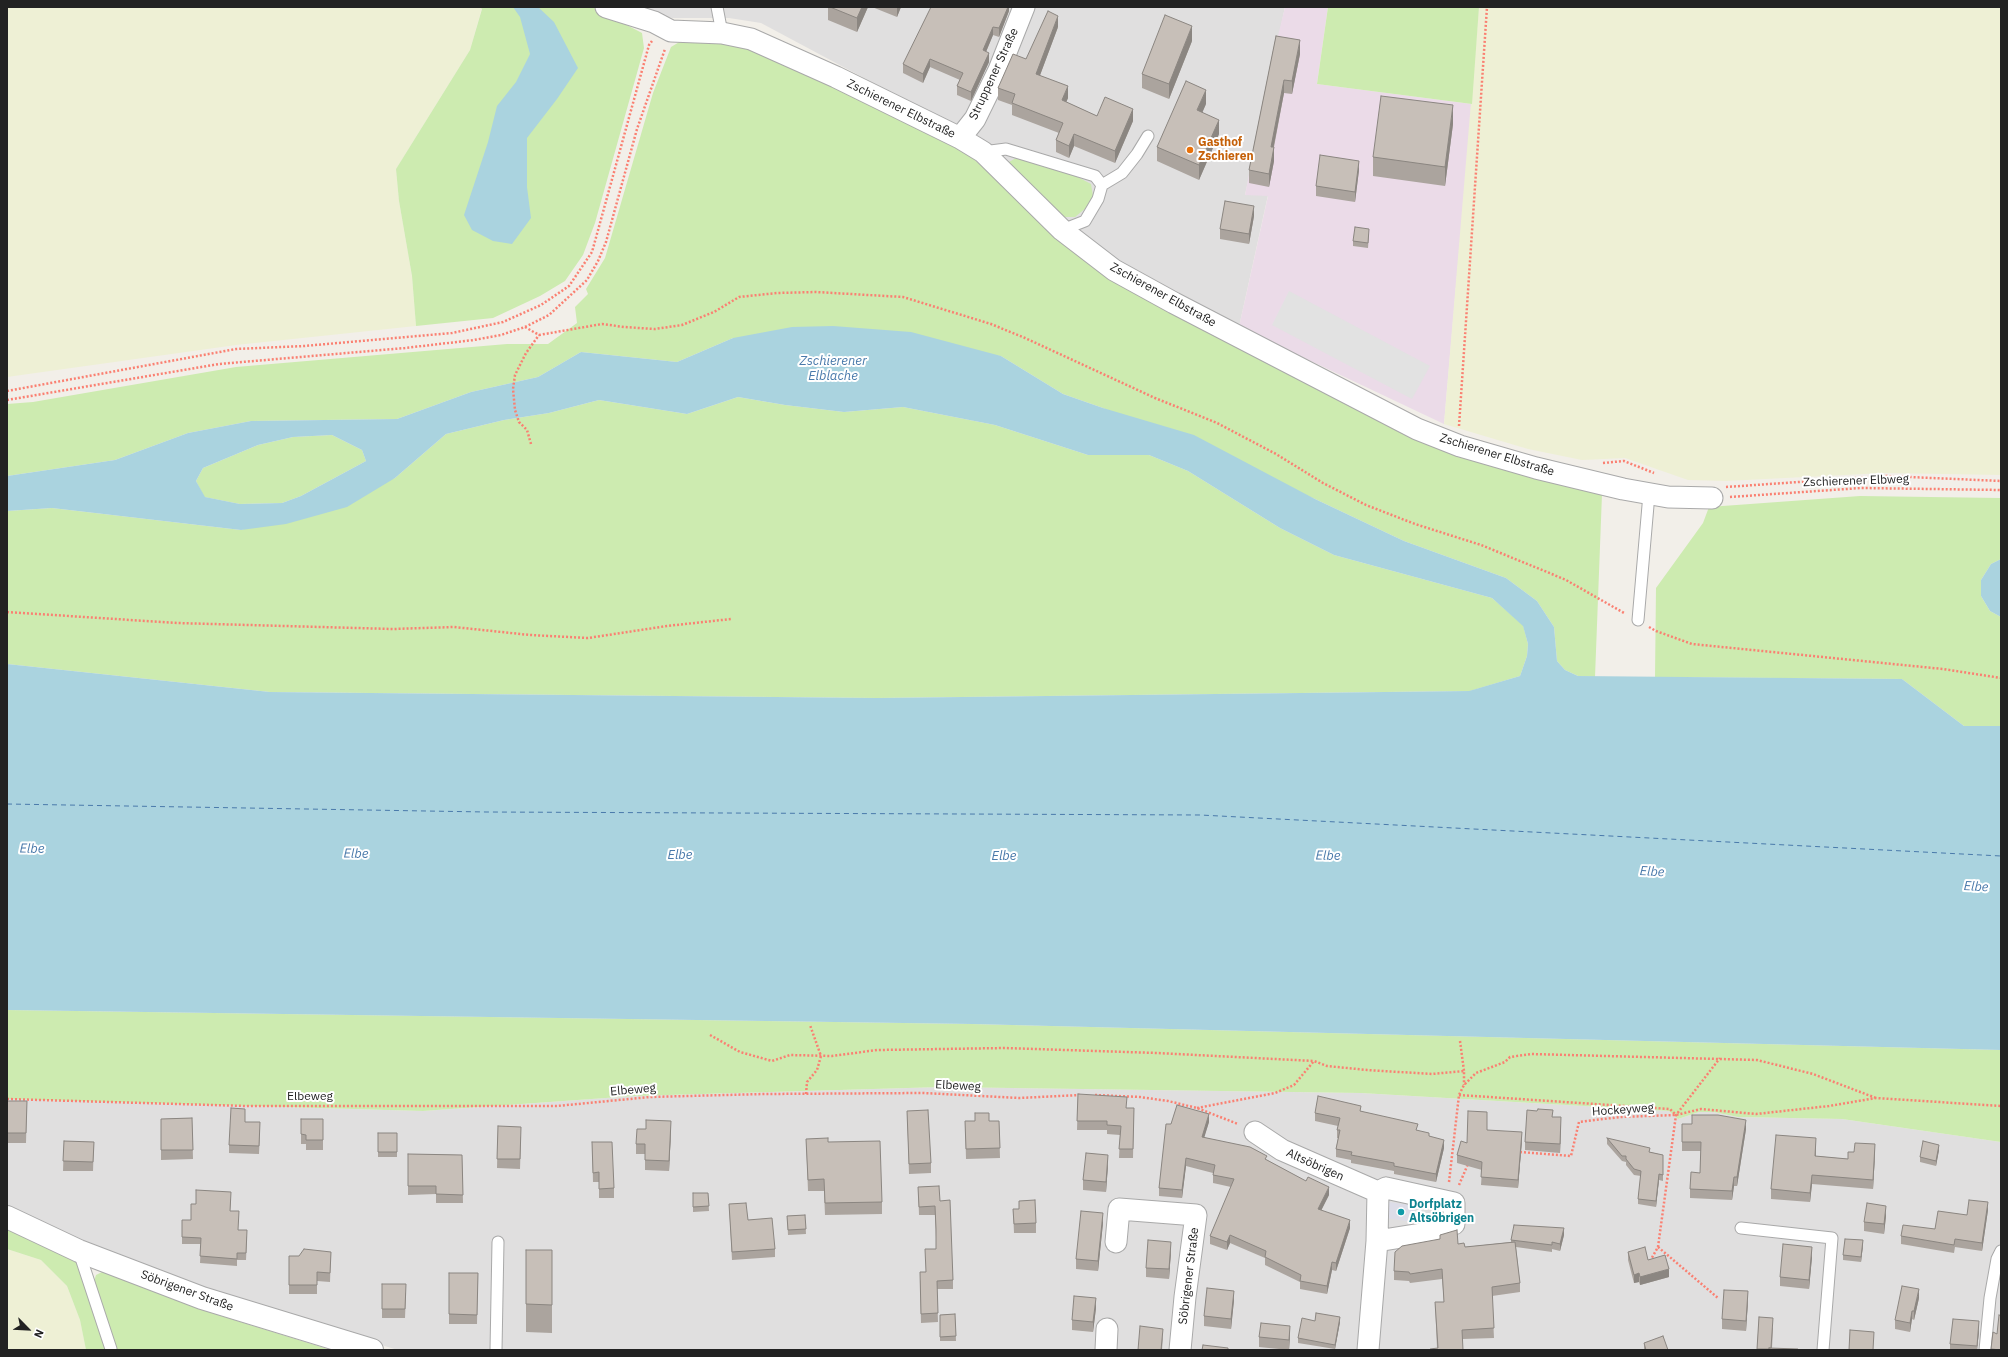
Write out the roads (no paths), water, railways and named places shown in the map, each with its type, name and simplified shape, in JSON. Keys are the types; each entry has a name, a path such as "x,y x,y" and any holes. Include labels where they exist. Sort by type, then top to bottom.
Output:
{"street":[{"name":"Zschierener Elbstraße","path":"606,7 668,29 722,32 751,39 796,58 960,138 983,152 1062,230 1114,270 1174,303 1417,429 1460,446 1536,468 1649,494 1668,497 1717,492"},
{"name":"Struppener Straße","path":"960,138 975,119 998,70 1024,7"},
{"name":"Altsöbrigen","path":"1255,1132 1287,1153 1378,1192 1386,1188 1450,1202 1454,1224 1421,1234 1377,1241"},
{"path":"1368,1350 1377,1241 1378,1192"},
{"name":"Söbrigener Straße","path":"1116,1242 1119,1209 1196,1215 1185,1297 1180,1350"},
{"name":"Söbrigener Straße","path":"7,1217 79,1251 202,1298 372,1350"},
{"path":"1106,1350 1107,1329"}],"lane":[{"path":"717,7 722,32"},
{"path":"1062,230 1085,220 1098,199 1102,185 1122,173 1138,154 1148,136"},
{"path":"983,152 1006,149 1095,176 1102,185"},
{"path":"1638,620 1649,494"},
{"path":"1741,1228 1832,1238 1823,1350"},
{"path":"496,1350 498,1242"},
{"path":"79,1251 111,1349"},
{"path":"1986,1350 1990,1298 1997,1259 2001,1251"}],"water":[{"path":"513,7 538,7 554,22 578,68 557,99 527,138 527,187 531,218 512,244 493,241 472,230 464,215 488,142 497,106 516,82 530,54 520,17"},
{"path":"833,326 911,332 1001,356 1063,394 1103,408 1194,435 1315,499 1404,541 1506,578 1537,601 1554,627 1557,661 1565,670 1578,676 1902,679 1964,726 2001,726 2001,1050 972,1024 7,1010 7,664 270,692 877,698 1469,691 1520,676 1527,656 1528,644 1523,626 1492,598 1334,555 1280,528 1188,471 1149,455 1088,455 995,425 903,407 844,412 785,405 738,397 687,414 599,400 549,413 504,420 446,434 395,478 347,507 286,524 241,530 52,508 7,511 7,476 115,460 188,433 251,421 397,419 471,392 538,377 581,352 677,362 733,338 792,327","holes":["332,435 362,450 366,461 301,496 282,503 240,504 205,497 196,481 203,468 258,445 293,437"]},
{"path":"2001,559 2001,617 1990,611 1981,596 1981,580 1991,564"}],"place":[{"name":"Gasthof Zschieren","path":"1190,150"},
{"name":"Dorfplatz Altsöbrigen","path":"1401,1212"}],"water label":[{"name":"Zschierener Elblache","path":"833,368"},
{"name":"Elbe","path":"32,849"},
{"name":"Elbe","path":"356,854"},
{"name":"Elbe","path":"680,855"},
{"name":"Elbe","path":"1004,856"},
{"name":"Elbe","path":"1328,856"},
{"name":"Elbe","path":"1652,872"},
{"name":"Elbe","path":"1976,887"}]}
